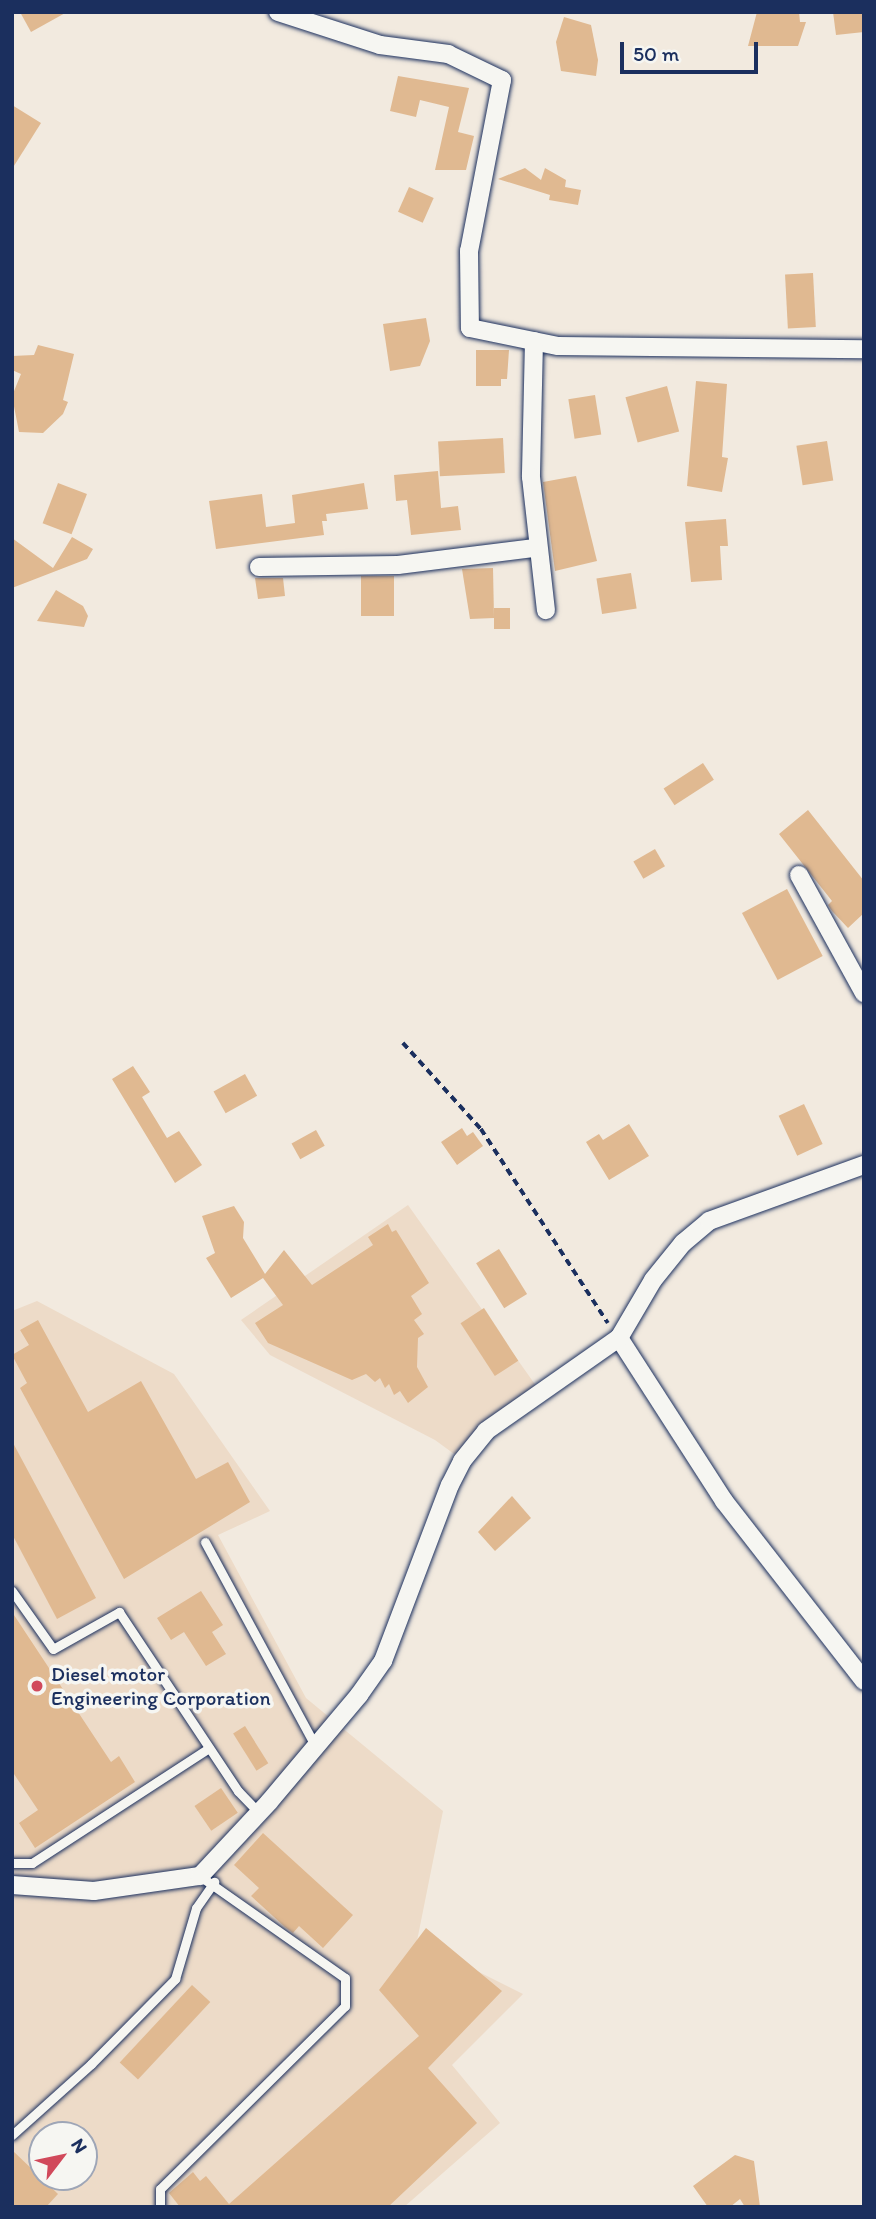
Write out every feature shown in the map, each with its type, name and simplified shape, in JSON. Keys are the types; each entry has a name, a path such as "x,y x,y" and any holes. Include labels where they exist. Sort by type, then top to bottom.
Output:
{"street":[{"path":"278,12 380,45 448,54 502,80 469,251 470,328 572,346 864,349"},
{"path":"534,341 531,425 536,548 546,610"},
{"path":"259,568 398,565 536,548"},
{"path":"799,875 864,993"},
{"path":"12,1885 94,1891 207,1879 383,1661 462,1461 506,1413 619,1338 653,1280 683,1243 709,1221 864,1165"},
{"path":"619,1338 724,1501 864,1681"}],"lane":[{"path":"205,1542 316,1747"},
{"path":"12,1591 53,1649 119,1612 209,1748 259,1813"},
{"path":"12,1863 33,1863 209,1748"},
{"path":"12,2135 91,2064 176,1979 207,1879 345,1978 345,2006 160,2189 160,2207"}],"path":[{"path":"403,1043 481,1129 557,1250 619,1338"}],"shaded area":[{"path":"408,1205 539,1390 461,1459 435,1440 270,1355 241,1320"},
{"path":"37,1301 174,1374 270,1511 218,1535 306,1698 443,1811 417,1941 523,1994 452,2065 500,2123 404,2207 12,2207 12,1311"}],"building":[{"path":"20,12 67,12 31,32"},
{"path":"757,12 799,12 800,22 806,22 798,46 748,46"},
{"path":"833,12 864,12 864,32 836,35"},
{"path":"564,17 591,25 598,60 596,76 561,71 556,42"},
{"path":"398,76 469,88 458,132 474,136 466,170 435,170 449,107 420,100 416,117 390,111"},
{"path":"12,105 41,123 12,169"},
{"path":"525,168 541,180 545,168 566,180 565,187 581,190 578,205 549,200 550,195 498,179"},
{"path":"409,187 434,198 423,223 398,212"},
{"path":"813,273 816,327 788,328 785,274"},
{"path":"426,318 430,341 420,366 390,371 383,324"},
{"path":"38,345 74,354 63,400 68,402 63,414 43,433 19,432 12,396 21,374 12,370 12,356 34,355"},
{"path":"476,350 509,350 507,379 501,379 501,386 476,386"},
{"path":"696,381 727,384 722,457 728,458 722,492 687,486"},
{"path":"667,386 679,431 638,443 625,397"},
{"path":"595,395 601,435 575,439 568,399"},
{"path":"503,438 505,473 440,476 438,441"},
{"path":"827,441 833,481 803,485 796,446"},
{"path":"438,471 441,508 458,506 461,530 411,535 407,500 396,501 394,475"},
{"path":"576,476 597,561 555,571 543,482"},
{"path":"58,483 87,494 72,534 43,523"},
{"path":"364,483 368,509 326,514 327,521 322,521 324,535 216,549 209,501 262,494 266,527 295,523 292,495"},
{"path":"726,519 728,546 720,546 722,580 691,582 685,522"},
{"path":"72,537 93,549 87,559 12,588 12,538 53,568"},
{"path":"493,568 494,618 470,619 462,569"},
{"path":"631,573 637,609 602,614 596,578"},
{"path":"361,576 394,576 394,616 361,616"},
{"path":"255,578 283,578 285,596 258,599"},
{"path":"56,590 83,606 88,616 84,627 37,621"},
{"path":"494,608 510,608 510,629 494,629"},
{"path":"703,763 714,780 674,805 664,789"},
{"path":"808,810 864,881 864,913 848,928 828,905 832,901 779,834"},
{"path":"655,849 665,866 643,879 633,862"},
{"path":"787,889 823,956 778,980 742,913"},
{"path":"133,1066 150,1092 142,1097 167,1138 179,1131 202,1165 175,1183 112,1079"},
{"path":"245,1074 257,1096 226,1113 214,1091"},
{"path":"804,1104 823,1144 797,1156 779,1116"},
{"path":"629,1124 649,1156 609,1180 586,1142 599,1134 603,1140"},
{"path":"462,1128 467,1136 473,1132 483,1146 457,1165 441,1142"},
{"path":"316,1130 325,1146 300,1159 292,1144"},
{"path":"234,1206 244,1222 243,1238 265,1274 284,1250 312,1285 373,1245 368,1237 388,1224 392,1232 396,1230 429,1283 411,1296 422,1314 414,1320 424,1334 418,1338 417,1367 428,1387 408,1403 400,1391 394,1395 389,1384 385,1388 380,1378 375,1382 366,1374 352,1380 268,1343 255,1323 283,1305 263,1278 231,1298 206,1258 215,1253 202,1216"},
{"path":"499,1249 527,1294 504,1308 476,1263"},
{"path":"484,1308 518,1361 495,1376 461,1323"},
{"path":"38,1320 88,1412 141,1381 196,1479 228,1462 250,1502 124,1579 20,1388 27,1383 12,1355 29,1345 20,1330"},
{"path":"12,1441 96,1598 57,1619 12,1534"},
{"path":"512,1496 531,1518 495,1551 478,1532"},
{"path":"201,1591 223,1625 212,1632 226,1654 206,1666 184,1632 171,1640 157,1618"},
{"name":"Diesel motor Engineering Corporation","path":"12,1612 111,1762 119,1756 135,1782 35,1848 19,1823 38,1810 12,1771"},
{"path":"245,1726 268,1763 256,1771 233,1733"},
{"path":"221,1788 238,1813 211,1831 194,1806"},
{"path":"263,1833 353,1915 323,1948 299,1926 293,1933 251,1896 259,1888 234,1865"},
{"path":"426,1928 502,1991 428,2068 477,2123 388,2207 180,2207 169,2193 193,2172 200,2181 206,2176 229,2204 419,2036 379,1990"},
{"path":"192,1985 210,2002 138,2080 120,2063"},
{"path":"12,2150 28,2165 28,2191 55,2191 58,2194 46,2207 12,2207"},
{"path":"735,2155 754,2161 760,2207 745,2207 740,2199 730,2207 708,2207 693,2186"}],"place":[{"name":"Diesel motor Engineering Corporation","path":"37,1686"}]}
